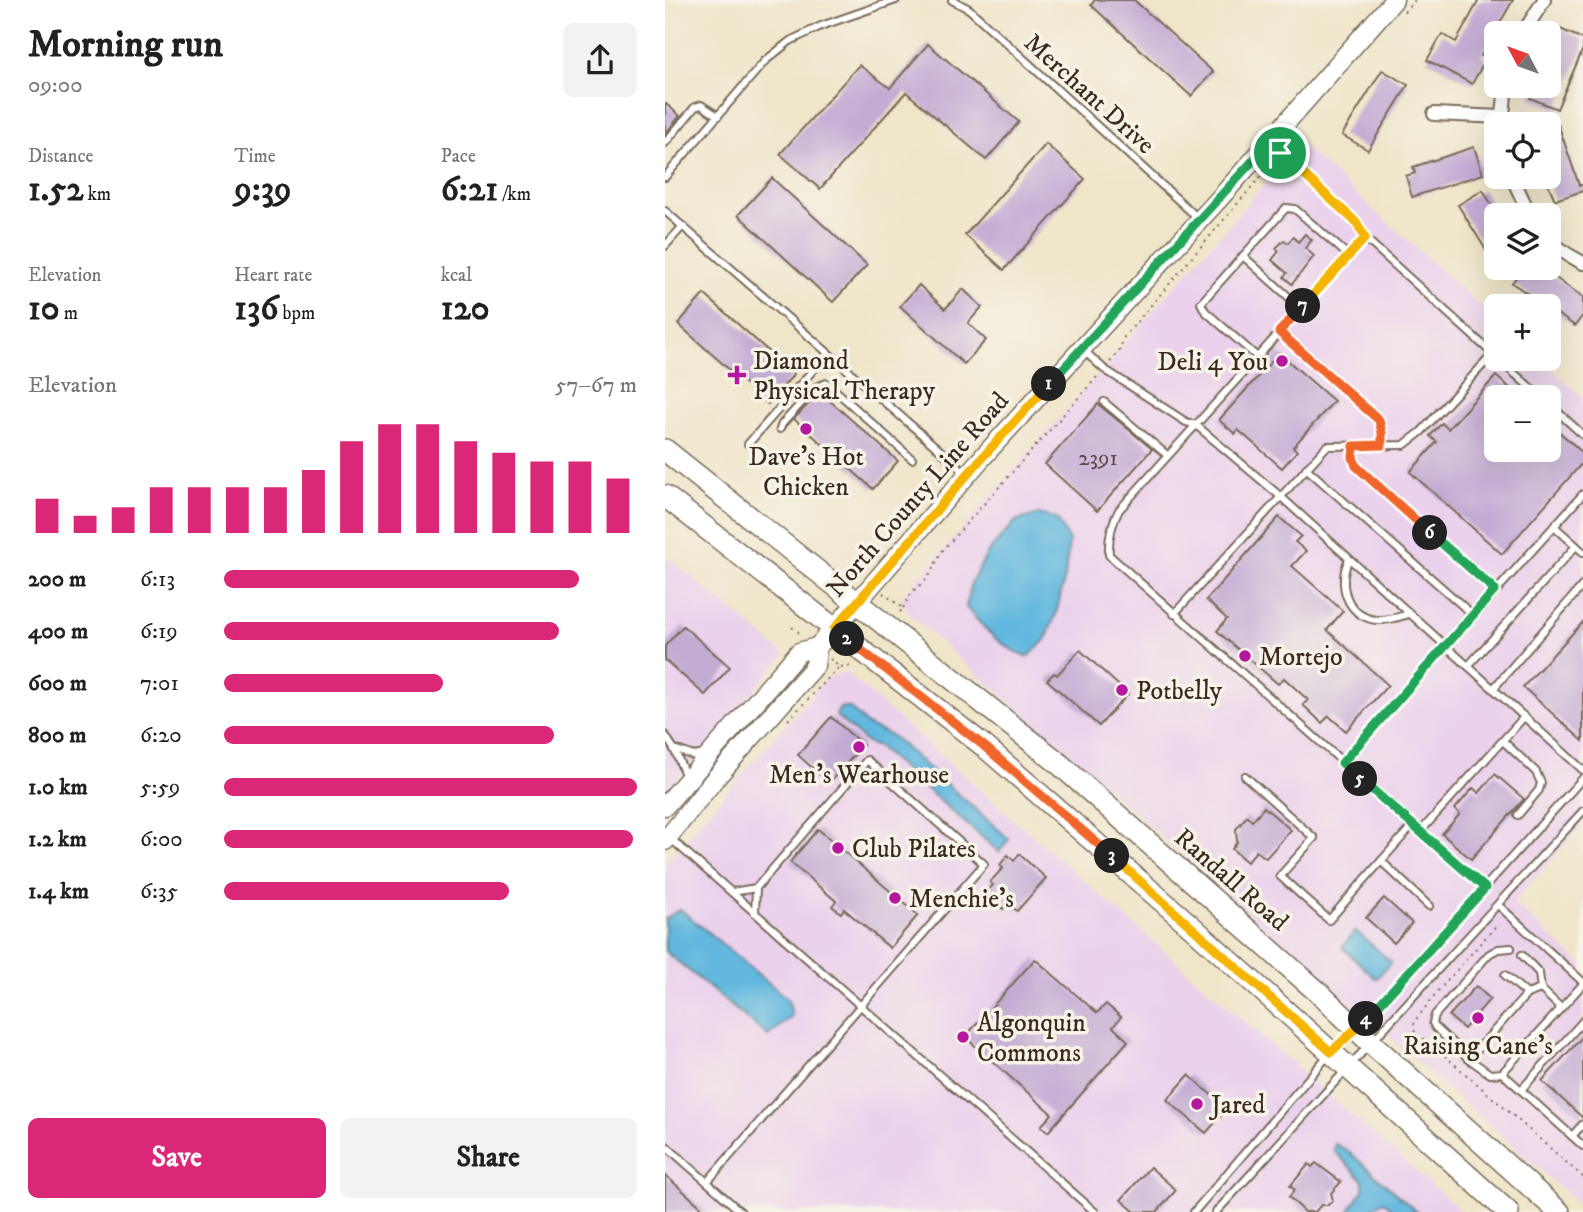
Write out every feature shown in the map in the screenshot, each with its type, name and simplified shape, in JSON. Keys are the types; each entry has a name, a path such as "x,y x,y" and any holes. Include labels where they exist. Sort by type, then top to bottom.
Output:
{"main road":[{"name":"Randall Road","path":"665,450 1056,761 1559,1212"},
{"path":"665,496 984,746 1191,926 1508,1212"}],"street":[{"name":"North County Line Road","path":"665,806 799,652 817,647 834,629 967,474 1200,220 1275,148 1394,0"},
{"path":"1531,21 1544,0"},
{"path":"1434,114 1484,119"},
{"path":"1561,249 1583,263"},
{"name":"North County Line Road","path":"667,839 714,780 815,666 817,647"}],"lane":[{"path":"665,177 668,168 718,117 765,61 790,41 821,26 896,0"},
{"name":"Merchant Drive","path":"951,0 969,9 1200,220"},
{"path":"665,143 695,107 701,105 718,117"},
{"path":"1275,148 1357,223 1365,238 1484,345"},
{"path":"1256,356 1205,311 1201,303 1286,208 1296,209 1349,256"},
{"path":"665,211 967,474"},
{"path":"665,246 683,226"},
{"path":"1365,238 1119,510 1112,522 1108,541 1109,555 1485,888"},
{"path":"1243,256 1301,308"},
{"path":"1279,332 1379,420 1382,445"},
{"path":"1082,349 1104,369 1186,422 1196,425 1280,496 1583,770"},
{"path":"748,444 828,353"},
{"path":"1174,614 1327,446 1404,444 1421,432 1484,368"},
{"path":"1512,371 1528,385"},
{"path":"781,429 782,424 816,387 827,383 912,459"},
{"path":"1104,402 1167,455"},
{"path":"1561,415 1583,435"},
{"path":"1354,446 1353,457 1362,473 1495,590"},
{"path":"1307,468 1473,615"},
{"path":"1342,763 1553,526 1580,503 1583,494"},
{"path":"1553,526 1583,552"},
{"path":"1468,667 1576,546"},
{"path":"1349,559 1344,572 1343,589 1354,607 1375,620 1409,614"},
{"path":"1493,689 1583,585"},
{"path":"1420,832 1524,717"},
{"path":"665,735 687,781"},
{"path":"1503,741 1535,772 1541,783 1539,790 1518,814"},
{"path":"674,749 694,756 711,752"},
{"path":"707,1182 984,864 867,760 756,888 755,913"},
{"path":"1245,776 1314,838 1280,876 1329,920 1413,825"},
{"path":"1216,1212 1347,1067 1364,1036 1485,888 1583,778"},
{"path":"1194,1212 1331,1052 1364,1036 1498,905 1583,811"},
{"path":"667,839 732,892 1095,1212"},
{"path":"1381,861 1429,906"},
{"path":"732,892 756,888"},
{"path":"1498,905 1583,983 1502,1073 1490,1074 1469,1059 1433,1023 1435,1015 1489,954 1498,949 1511,948"},
{"path":"1521,955 1539,973 1541,989 1561,1008"},
{"path":"1505,975 1527,994"},
{"path":"1469,1059 1527,994 1541,989"},
{"path":"1521,1090 1583,1022"},
{"path":"1502,1073 1583,1146"},
{"path":"1572,1136 1583,1124"},
{"path":"665,1145 741,1212"}],"path":[{"path":"1396,21 1415,0"},
{"path":"903,608 912,593 928,578 942,551 1119,352 1124,337 1275,148"},
{"path":"1495,928 1438,990 1414,1022 1415,1037 1428,1041 1583,1177"}],"shaded area":[{"path":"1300,144 1484,309 1484,371 1554,371 1583,397 1583,824 1513,903 1583,965 1583,1208 912,617 901,598"},
{"path":"665,555 785,655 665,793"},
{"name":"Algonquin Commons","path":"845,672 1462,1212 665,1212 665,862 826,679"}],"water":[{"path":"1039,514 1057,519 1069,541 1065,576 1056,614 1046,639 1028,657 994,637 966,607 971,583 988,552 1016,521"},
{"path":"843,707 850,708 867,725 892,736 1009,839 999,852 878,747 867,743 836,716"},
{"path":"680,909 788,999 792,1016 768,1036 665,951 665,919"},
{"path":"1356,931 1391,962 1376,979 1342,947"},
{"path":"1335,1144 1348,1151 1417,1212 1396,1212 1383,1201 1367,1212 1348,1212 1363,1190 1363,1180 1334,1151"}],"building":[{"path":"1095,0 1134,0 1213,72 1191,96 1091,5"},
{"path":"1479,0 1513,0 1501,21 1484,21 1484,51 1481,56 1484,63 1472,84 1427,60 1442,34 1456,42"},
{"path":"1561,29 1583,39 1583,49 1557,109 1530,98 1561,98"},
{"path":"928,44 1019,122 986,160 906,92 820,189 780,154 859,65 890,88"},
{"path":"1382,70 1408,85 1368,150 1342,135"},
{"path":"665,103 680,116 665,134"},
{"path":"1561,133 1579,185 1583,185 1583,191 1555,200 1550,189 1561,189"},
{"path":"1046,144 1085,179 1004,270 965,235"},
{"path":"1474,147 1483,174 1412,197 1406,176 1415,173 1413,167"},
{"path":"772,178 867,265 833,302 738,215"},
{"path":"1483,190 1491,203 1484,203 1484,247 1458,205"},
{"path":"1305,234 1312,240 1305,248 1314,256 1292,284 1284,277 1287,273 1272,260 1279,251 1276,248 1284,240 1288,243 1293,237 1298,242"},
{"path":"1514,280 1558,280 1583,297 1583,315 1575,326 1561,316 1561,294 1528,294 1512,283"},
{"path":"919,285 945,309 963,289 982,307 968,323 986,340 964,364 900,306"},
{"path":"704,294 794,374 768,404 678,324"},
{"path":"1279,353 1334,401 1293,447 1297,451 1282,468 1238,430 1235,434 1219,420"},
{"path":"1496,376 1506,385 1488,385"},
{"path":"1484,389 1484,462 1561,462 1561,434 1583,453 1583,462 1502,554 1410,472 1437,442 1430,436 1442,423 1448,429"},
{"path":"820,392 898,461 873,489 794,419"},
{"path":"1098,404 1152,449 1097,511 1045,464"},
{"path":"1279,517 1301,536 1295,542 1306,551 1292,566 1343,611 1327,630 1388,685 1346,731 1329,716 1322,723 1303,705 1308,700 1284,678 1278,684 1217,631 1227,619 1206,600"},
{"path":"1583,622 1583,741 1523,687"},
{"path":"683,626 730,667 705,695 665,660 665,646"},
{"path":"1080,650 1128,694 1099,726 1047,680 1054,673 1057,675"},
{"path":"831,717 863,745 829,783 798,755"},
{"path":"1495,774 1524,799 1471,859 1442,834 1460,814 1455,809 1473,788 1479,793"},
{"path":"1264,807 1291,830 1266,858 1256,851 1247,862 1232,849 1237,842 1236,829 1247,816 1252,821"},
{"path":"818,829 918,915 890,948 844,909 841,913 832,906 836,901 790,862"},
{"path":"1019,854 1046,878 1017,911 1008,903 1003,909 985,893 993,885 990,882 1003,868 1000,865 1008,855 1014,861"},
{"path":"1384,898 1412,923 1394,943 1366,918"},
{"path":"1035,959 1097,1013 1106,1004 1121,1017 1113,1027 1128,1041 1048,1132 1041,1126 1052,1114 965,1037"},
{"path":"1476,986 1490,999 1464,1029 1449,1016"},
{"path":"1583,1036 1583,1118 1542,1081"},
{"name":"Jared","path":"1189,1075 1227,1109 1206,1133 1167,1100"},
{"path":"1316,1163 1341,1182 1331,1193 1333,1200 1328,1205 1321,1205 1315,1212 1305,1212 1289,1197 1295,1190 1290,1186 1309,1164 1312,1167"},
{"path":"1150,1167 1176,1190 1157,1212 1135,1212 1121,1200"},
{"path":"665,1175 707,1212 665,1212"}],"place":[{"name":"Deli 4 You","path":"1282,361"},
{"name":"Diamond Physical Therapy","path":"737,375"},
{"name":"Dave's Hot Chicken","path":"806,429"},
{"name":"Mortejo","path":"1245,656"},
{"name":"Potbelly","path":"1122,690"},
{"name":"Men's Wearhouse","path":"859,747"},
{"name":"Club Pilates","path":"838,848"},
{"name":"Menchie's","path":"895,898"},
{"name":"Raising Cane's","path":"1478,1018"},
{"name":"Algonquin Commons","path":"963,1037"},
{"name":"Jared","path":"1197,1104"}],"route":[{"path":"1269,143 1280,153 1357,223 1365,238 1279,332 1379,420 1382,445 1354,446 1356,466 1495,590 1342,763 1485,888 1357,1029 1331,1052 984,746 834,629 980,460 1269,143"}]}
